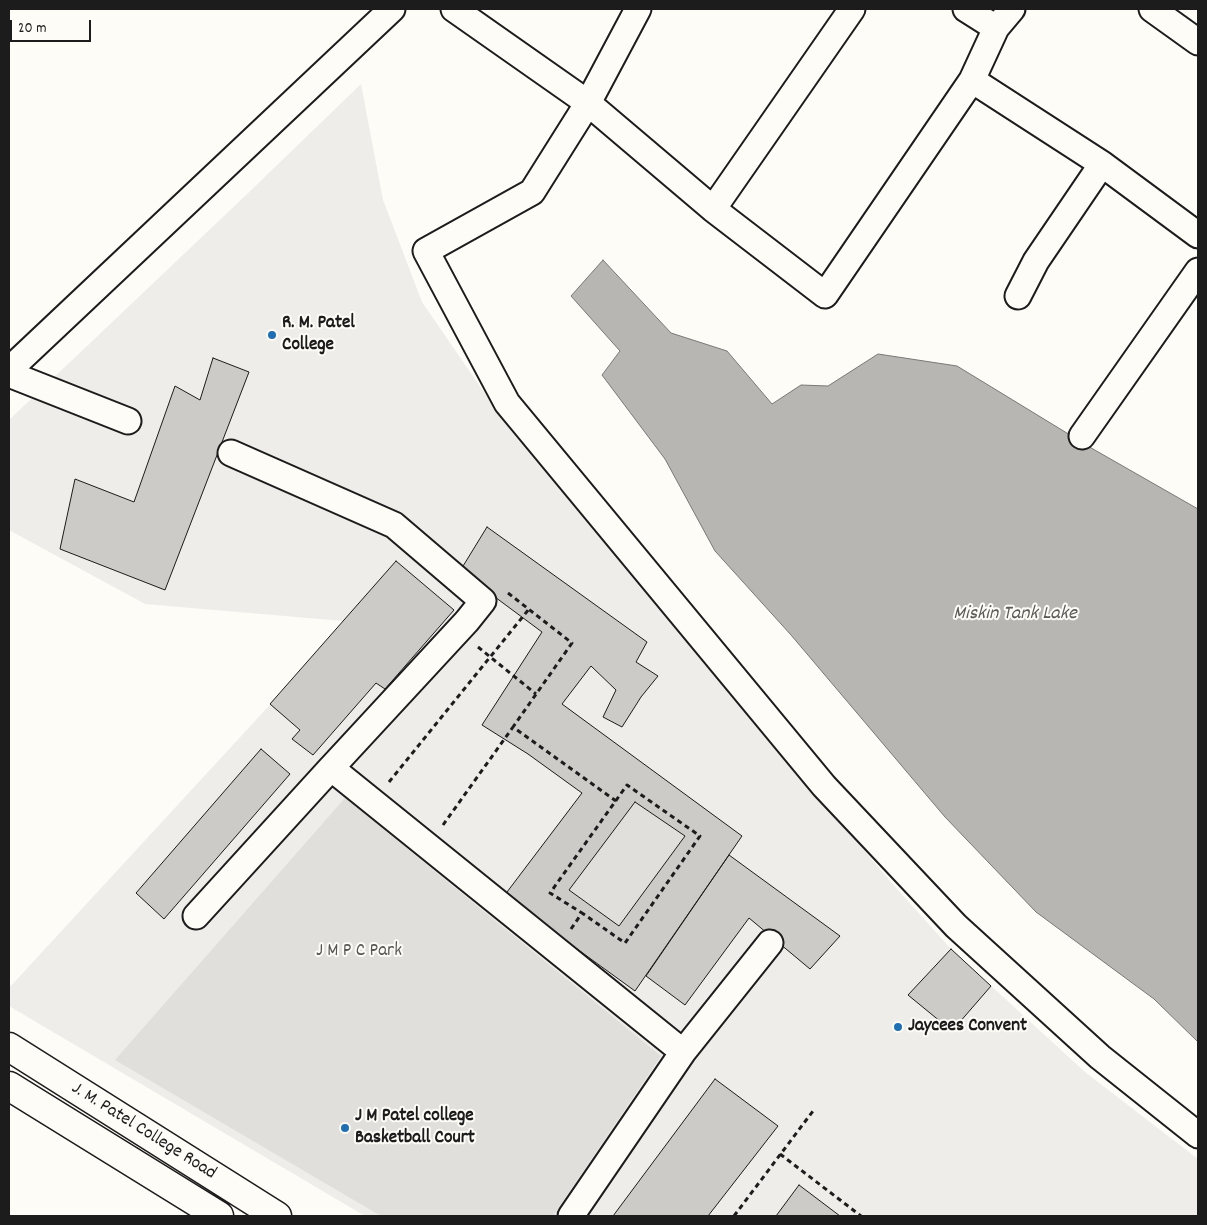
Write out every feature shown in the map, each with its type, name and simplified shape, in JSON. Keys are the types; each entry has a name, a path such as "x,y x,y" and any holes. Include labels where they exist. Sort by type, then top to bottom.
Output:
{"main road":[{"name":"J. M. Patel College Road","path":"9,1047 277,1216"},
{"name":"J. M. Patel College Road","path":"9,1086 219,1216"}],"street":[{"path":"9,370 392,9"},
{"path":"454,9 588,103 713,209 825,295 972,80 996,28 1012,9"},
{"path":"638,9 588,103 532,192 426,251 507,403 824,786 956,926 1100,1057 1198,1135"},
{"path":"713,209 852,9"},
{"path":"966,9 996,28"},
{"path":"1152,9 1198,42"},
{"path":"972,80 1102,164 1198,235"},
{"path":"1018,296 1036,261 1102,164"},
{"path":"1082,436 1198,271"},
{"path":"9,374 128,422"},
{"path":"196,916 458,631 483,601 394,525 232,453"},
{"path":"331,768 683,1052"},
{"path":"572,1216 683,1052 770,943"}],"path":[{"path":"428,846 572,643 496,583 483,601"},
{"path":"373,802 529,609"},
{"path":"458,631 536,694"},
{"path":"513,727 616,801"},
{"path":"627,784 700,836 625,943 582,913 550,893 627,784"},
{"path":"556,950 582,913"},
{"path":"734,1216 812,1111"},
{"path":"780,1154 861,1216"}],"shaded area":[{"path":"361,84 383,200 422,302 510,430 890,881 951,949 1085,1072 1198,1159 1198,1216 365,1216 9,1006 9,988 278,696 343,621 145,604 9,530 9,420"}],"green space":[{"name":"J M P C Park","path":"345,798 661,1056 553,1216 381,1216 115,1060"},
{"path":"635,802 685,836 619,926 569,890"}],"water":[{"name":"Miskin Tank Lake","path":"603,260 671,333 727,351 772,404 801,385 828,386 878,354 957,366 1093,449 1198,509 1198,1042 1154,999 1036,912 945,817 791,635 715,551 665,459 602,375 620,351 571,296"}],"building":[{"path":"213,358 249,372 165,590 60,549 75,479 134,502 175,386 200,400"},
{"path":"487,527 647,642 636,662 658,676 641,697 622,727 603,717 616,690 591,666 562,704 742,836 635,991 504,896 582,793 528,754 482,725 542,632 460,571","holes":["635,802 685,836 619,926 569,890"]},
{"path":"396,561 454,610 385,689 376,683 313,755 292,739 300,730 270,704"},
{"path":"261,749 290,774 164,919 136,893"},
{"path":"729,855 840,936 810,969 749,918 685,1005 646,976"},
{"path":"951,949 991,986 952,1031 908,995"},
{"path":"715,1079 778,1126 708,1216 613,1216"},
{"path":"799,1185 840,1216 776,1216"}],"place":[{"name":"R. M. Patel College","path":"272,335"},
{"name":"Jaycees Convent","path":"898,1027"},
{"name":"J M Patel college Basketball Court","path":"345,1128"}]}
